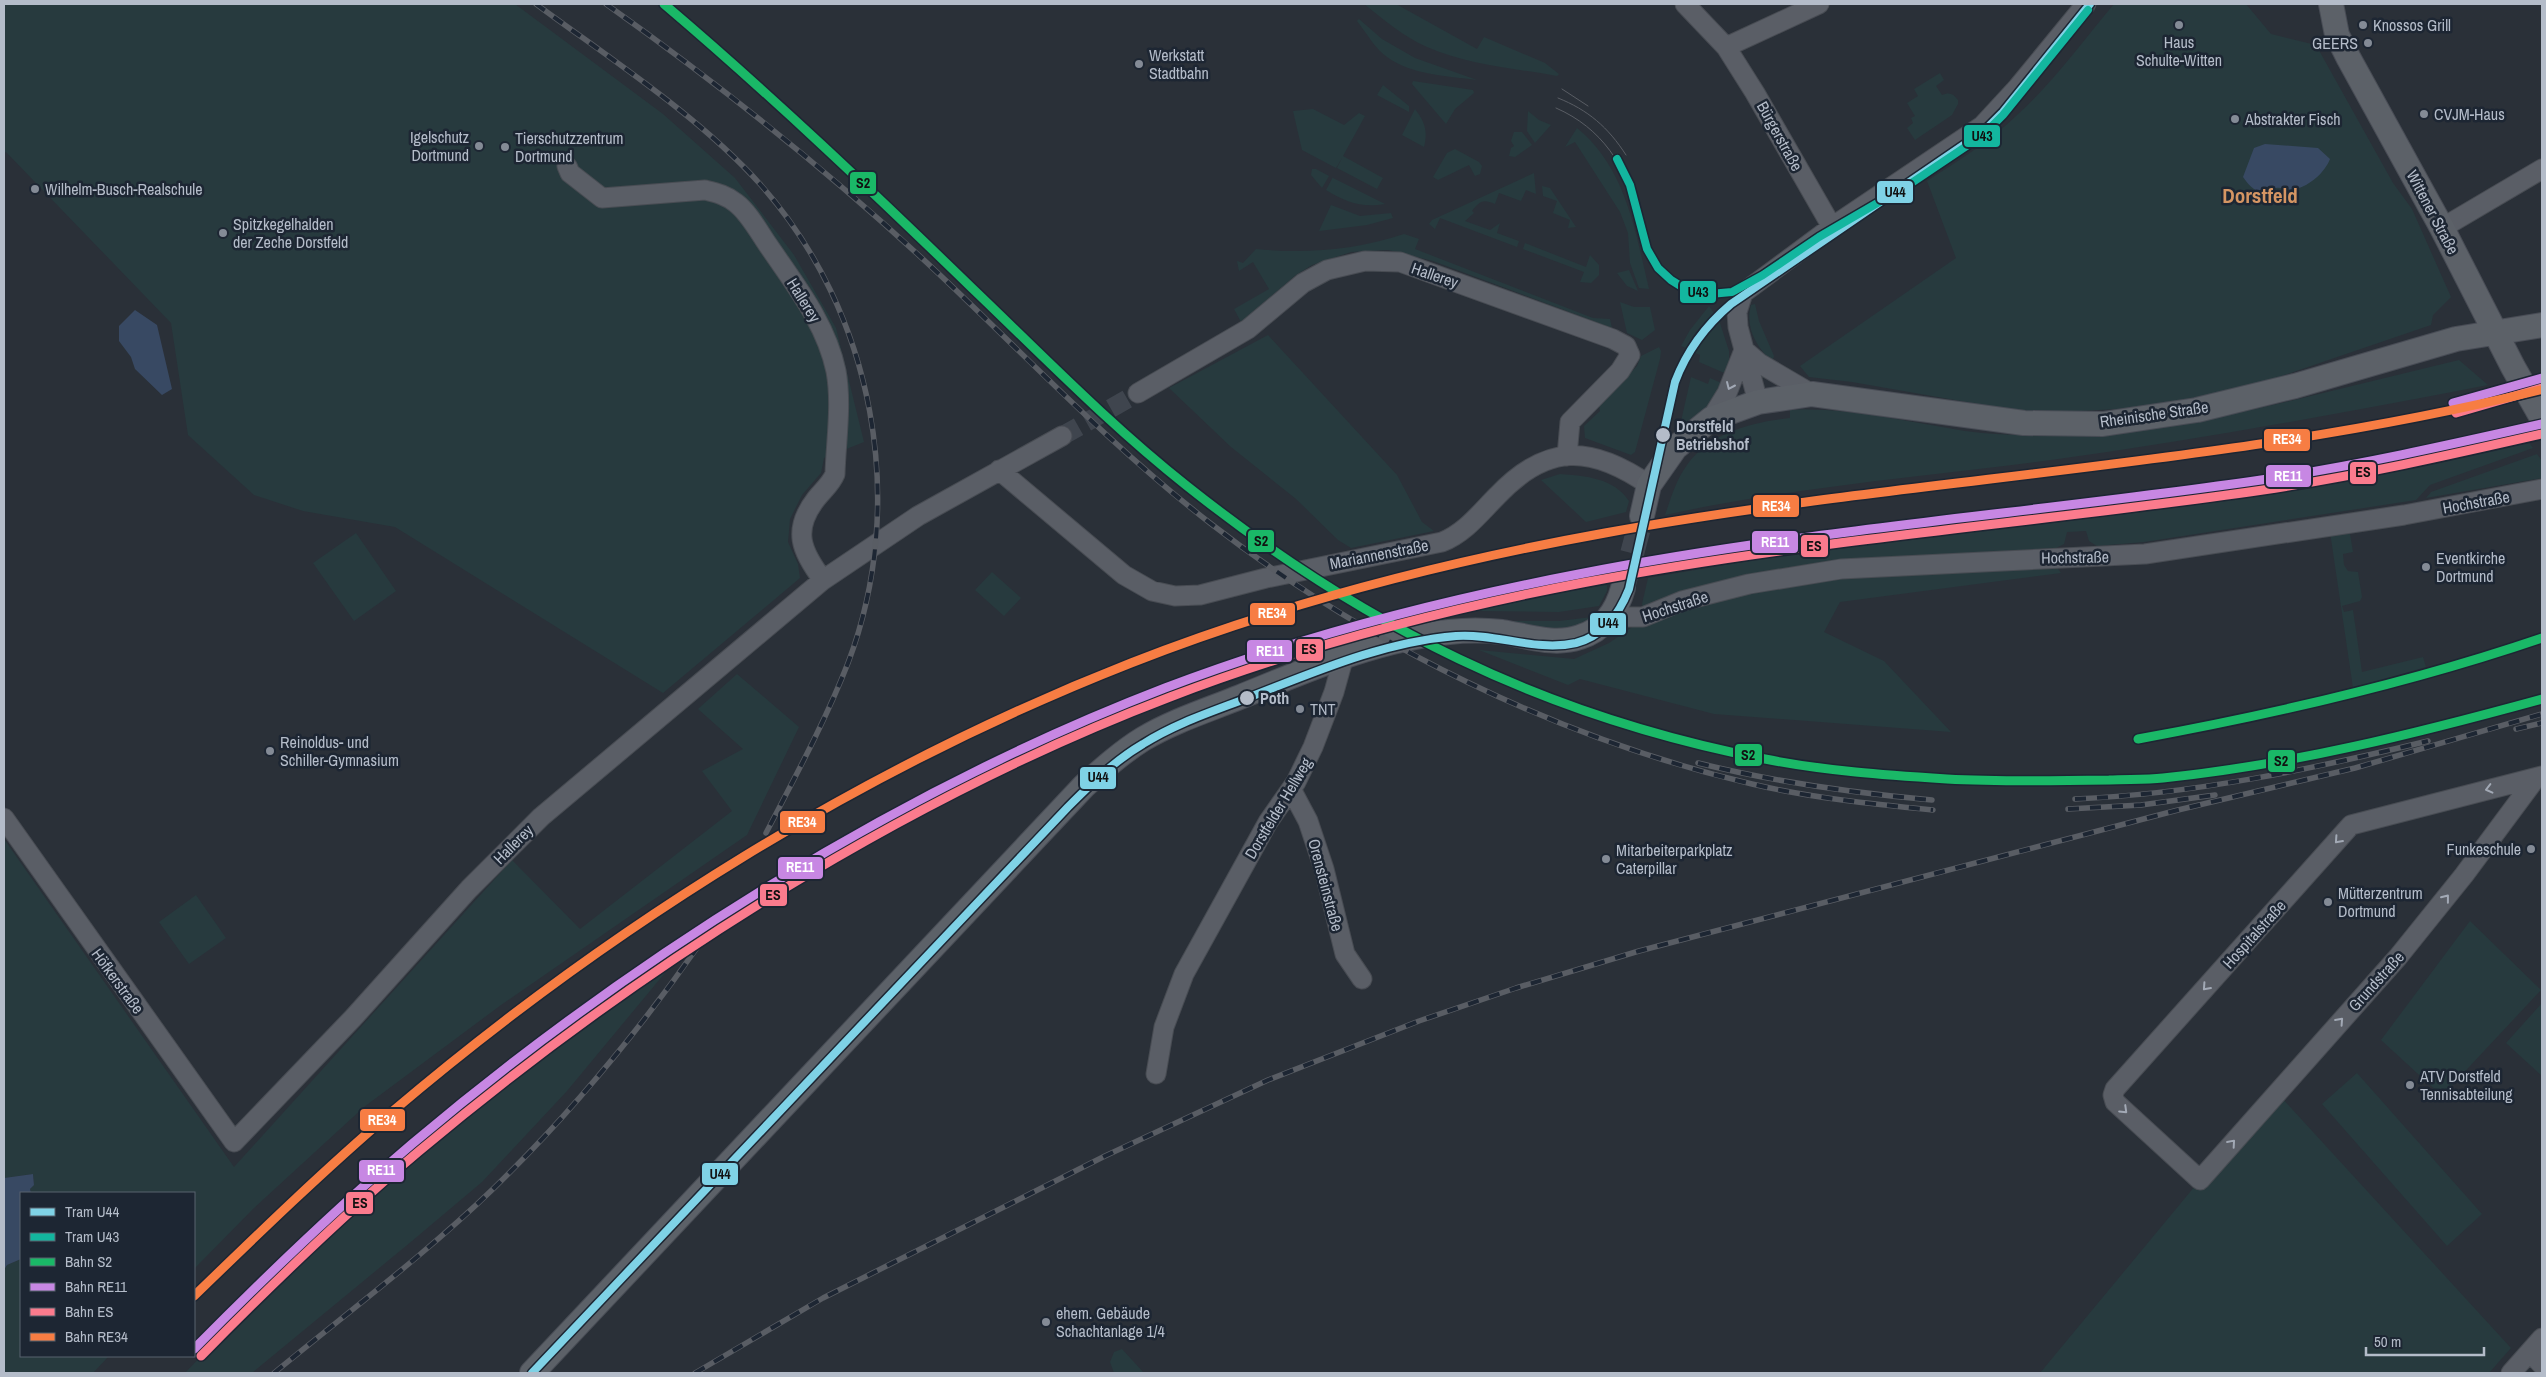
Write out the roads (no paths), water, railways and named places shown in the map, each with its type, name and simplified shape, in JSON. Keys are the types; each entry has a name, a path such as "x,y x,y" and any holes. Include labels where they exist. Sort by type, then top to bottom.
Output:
{"main road":[{"name":"Wittener Straße","path":"2331,4 2337,34 2348,58 2442,228 2509,359 2542,418"},
{"name":"Rheinische Straße","path":"1758,402 1812,394 2024,423 2103,424 2197,410 2295,386 2456,339 2542,324"},
{"path":"1642,516 1649,485 1675,448 1712,419 1758,402"},
{"path":"532,1373 942,936 1105,767 1144,739 1180,721 1344,656 1413,638 1470,630 1566,641 1590,633 1610,617 1618,603 1623,588"}],"street":[{"name":"Bürgerstraße","path":"1685,4 1726,47 1756,93 1832,227"},
{"path":"1726,47 1819,4"},
{"path":"1758,402 1738,327 1737,312 1743,293 1832,227 1982,126 2013,93 2086,4"},
{"name":"Hallerey","path":"567,166 570,173 602,198 705,190 722,194 737,203 751,220 812,311 828,341 836,373 838,404 835,474 831,483 804,515 801,534 809,561 823,580"},
{"path":"2442,228 2542,169"},
{"name":"Hallerey","path":"1138,392 1248,329 1303,283 1327,270 1365,261 1400,262 1595,332 1626,346 1630,355 1620,371 1570,422 1567,456"},
{"path":"1744,350 1759,363 1812,394"},
{"path":"1712,419 1726,393 1744,350"},
{"name":"Hallerey","path":"234,1142 353,1018 510,846 540,817 823,580 918,516 1062,436"},
{"name":"Mariannenstraße","path":"999,470 1124,575 1152,591 1184,596 1200,595 1266,578 1442,542 1465,529 1506,486 1531,467 1547,459 1583,456 1606,461 1630,472 1649,485"},
{"name":"Hochstraße","path":"1610,617 1643,618 1682,601 1749,584 1841,569 2145,554 2404,515 2542,489"},
{"name":"Dorstfelder Hellweg","path":"1156,1074 1164,1027 1184,974 1268,822 1291,789 1313,747 1334,692 1344,656"},
{"name":"Hospitalstraße","path":"2200,1180 2121,1108 2114,1098 2115,1089 2351,825 2539,777"},
{"name":"Grundstraße","path":"2200,1180 2398,958 2539,777"},
{"name":"Orensteinstraße","path":"1291,789 1308,821 1324,869 1344,954 1362,979"},
{"name":"Höfkerstraße","path":"4,818 234,1142"},
{"path":"2512,1373 2538,1352"}],"water":[{"path":"2265,144 2318,148 2330,159 2321,173 2306,185 2293,189 2276,188 2267,192 2261,192 2252,188 2243,177 2254,148"},
{"path":"135,310 157,325 172,389 162,395 135,369 131,357 119,341 119,326"},
{"path":"33,1174 34,1185 30,1189 31,1192 20,1192 20,1259 7,1265 4,1270 4,1178"}],"tunnel":[{"path":"1062,436 1138,393"},
{"path":"1623,588 1642,516"}],"tram line":[{"name":"U44","path":"532,1373 1068,807 1103,773 1132,751 1195,718 1325,668 1402,644 1429,639 1471,636 1531,644 1561,645 1586,640 1609,623 1629,589 1675,382 1685,359 1698,339 1731,304 1984,131 2003,112 2090,4"},
{"name":"U43","path":"1617,159 1630,185 1647,249 1658,268 1671,280 1687,290 1710,294 1732,292 1763,275 1819,237 1910,184 1983,135 2003,115 2088,10"},
{"path":"1562,89 1588,106"},
{"path":"1558,98 1579,108 1596,120 1612,136 1626,155"},
{"path":"1556,108 1587,126 1610,150 1627,180 1639,214"}],"railway":[{"path":"536,4 682,111 736,159 760,184 799,235 830,290 854,349 870,411 877,474 876,538 866,601 848,663 830,707 766,833"},
{"path":"606,4 693,67 778,134 860,203 940,275 1105,434 1174,494 1270,567 1333,608 1399,647 1467,682 1537,714 1608,741 1680,765 1775,789 1842,800 1933,810"},
{"path":"695,1373 823,1298 1105,1156 1268,1080 1419,1021 1516,988 1639,951 2178,810 2355,768 2542,714"},
{"path":"2516,729 2542,723"},
{"path":"2075,799 2164,792 2253,779 2428,741"},
{"path":"1698,763 1814,786 1932,800"},
{"path":"2068,809 2141,805 2215,795"},
{"path":"274,1373 441,1236 522,1160 576,1102 627,1041 699,945"}],"rail line":[{"name":"S2","path":"664,4 821,144 1104,415 1187,486 1253,536 1320,582 1389,623 1459,659 1531,691 1606,718 1684,741 1765,759 1833,770 1947,779 2008,781 2156,779 2259,765 2401,736 2542,699"},
{"name":"RE11","path":"2453,403 2542,378"},
{"name":"ES","path":"2456,413 2542,388"},
{"name":"RE34","path":"195,1295 267,1225 393,1111 563,977 652,915 744,857 837,802 933,751 1031,705 1131,663 1247,621 1365,586 1545,544 1722,514 2191,454 2308,437 2424,416 2540,390"},
{"name":"RE11","path":"195,1348 301,1244 412,1144 496,1076 584,1009 676,946 770,885 867,829 965,777 1065,730 1165,688 1266,652 1369,622 1421,608 1579,574 1749,545 2261,480 2367,462 2542,424"},
{"name":"ES","path":"201,1356 307,1251 418,1152 502,1084 590,1018 682,954 776,894 872,837 970,785 1070,738 1170,697 1271,661 1373,631 1477,605 1582,583 1667,568 1836,543 2263,490 2368,472 2542,434"},
{"name":"S2","path":"2138,739 2342,696 2442,669 2542,638"}],"place":[{"name":"Haus Schulte-Witten","path":"2179,25"},
{"name":"Knossos Grill","path":"2363,25"},
{"name":"GEERS","path":"2368,43"},
{"name":"Werkstatt Stadtbahn","path":"1139,64"},
{"name":"CVJM-Haus","path":"2424,114"},
{"name":"Abstrakter Fisch","path":"2235,119"},
{"name":"Igelschutz Dortmund","path":"479,146"},
{"name":"Tierschutzzentrum Dortmund","path":"505,147"},
{"name":"Wilhelm-Busch-Realschule","path":"35,189"},
{"name":"Spitzkegelhalden der Zeche Dorstfeld","path":"223,233"},
{"name":"Dorstfeld Betriebshof","path":"1663,435"},
{"name":"Eventkirche Dortmund","path":"2426,567"},
{"name":"Poth","path":"1247,698"},
{"name":"TNT","path":"1300,709"},
{"name":"Reinoldus- und Schiller-Gymnasium","path":"270,751"},
{"name":"Funkeschule","path":"2531,849"},
{"name":"Mitarbeiterparkplatz Caterpillar","path":"1606,859"},
{"name":"Mütterzentrum Dortmund","path":"2328,902"},
{"name":"ATV Dorstfeld Tennisabteilung","path":"2410,1085"},
{"name":"ehem. Gebäude Schachtanlage 1/4","path":"1046,1322"}],"district":[{"name":"Dorstfeld","path":"2260,195"}]}
